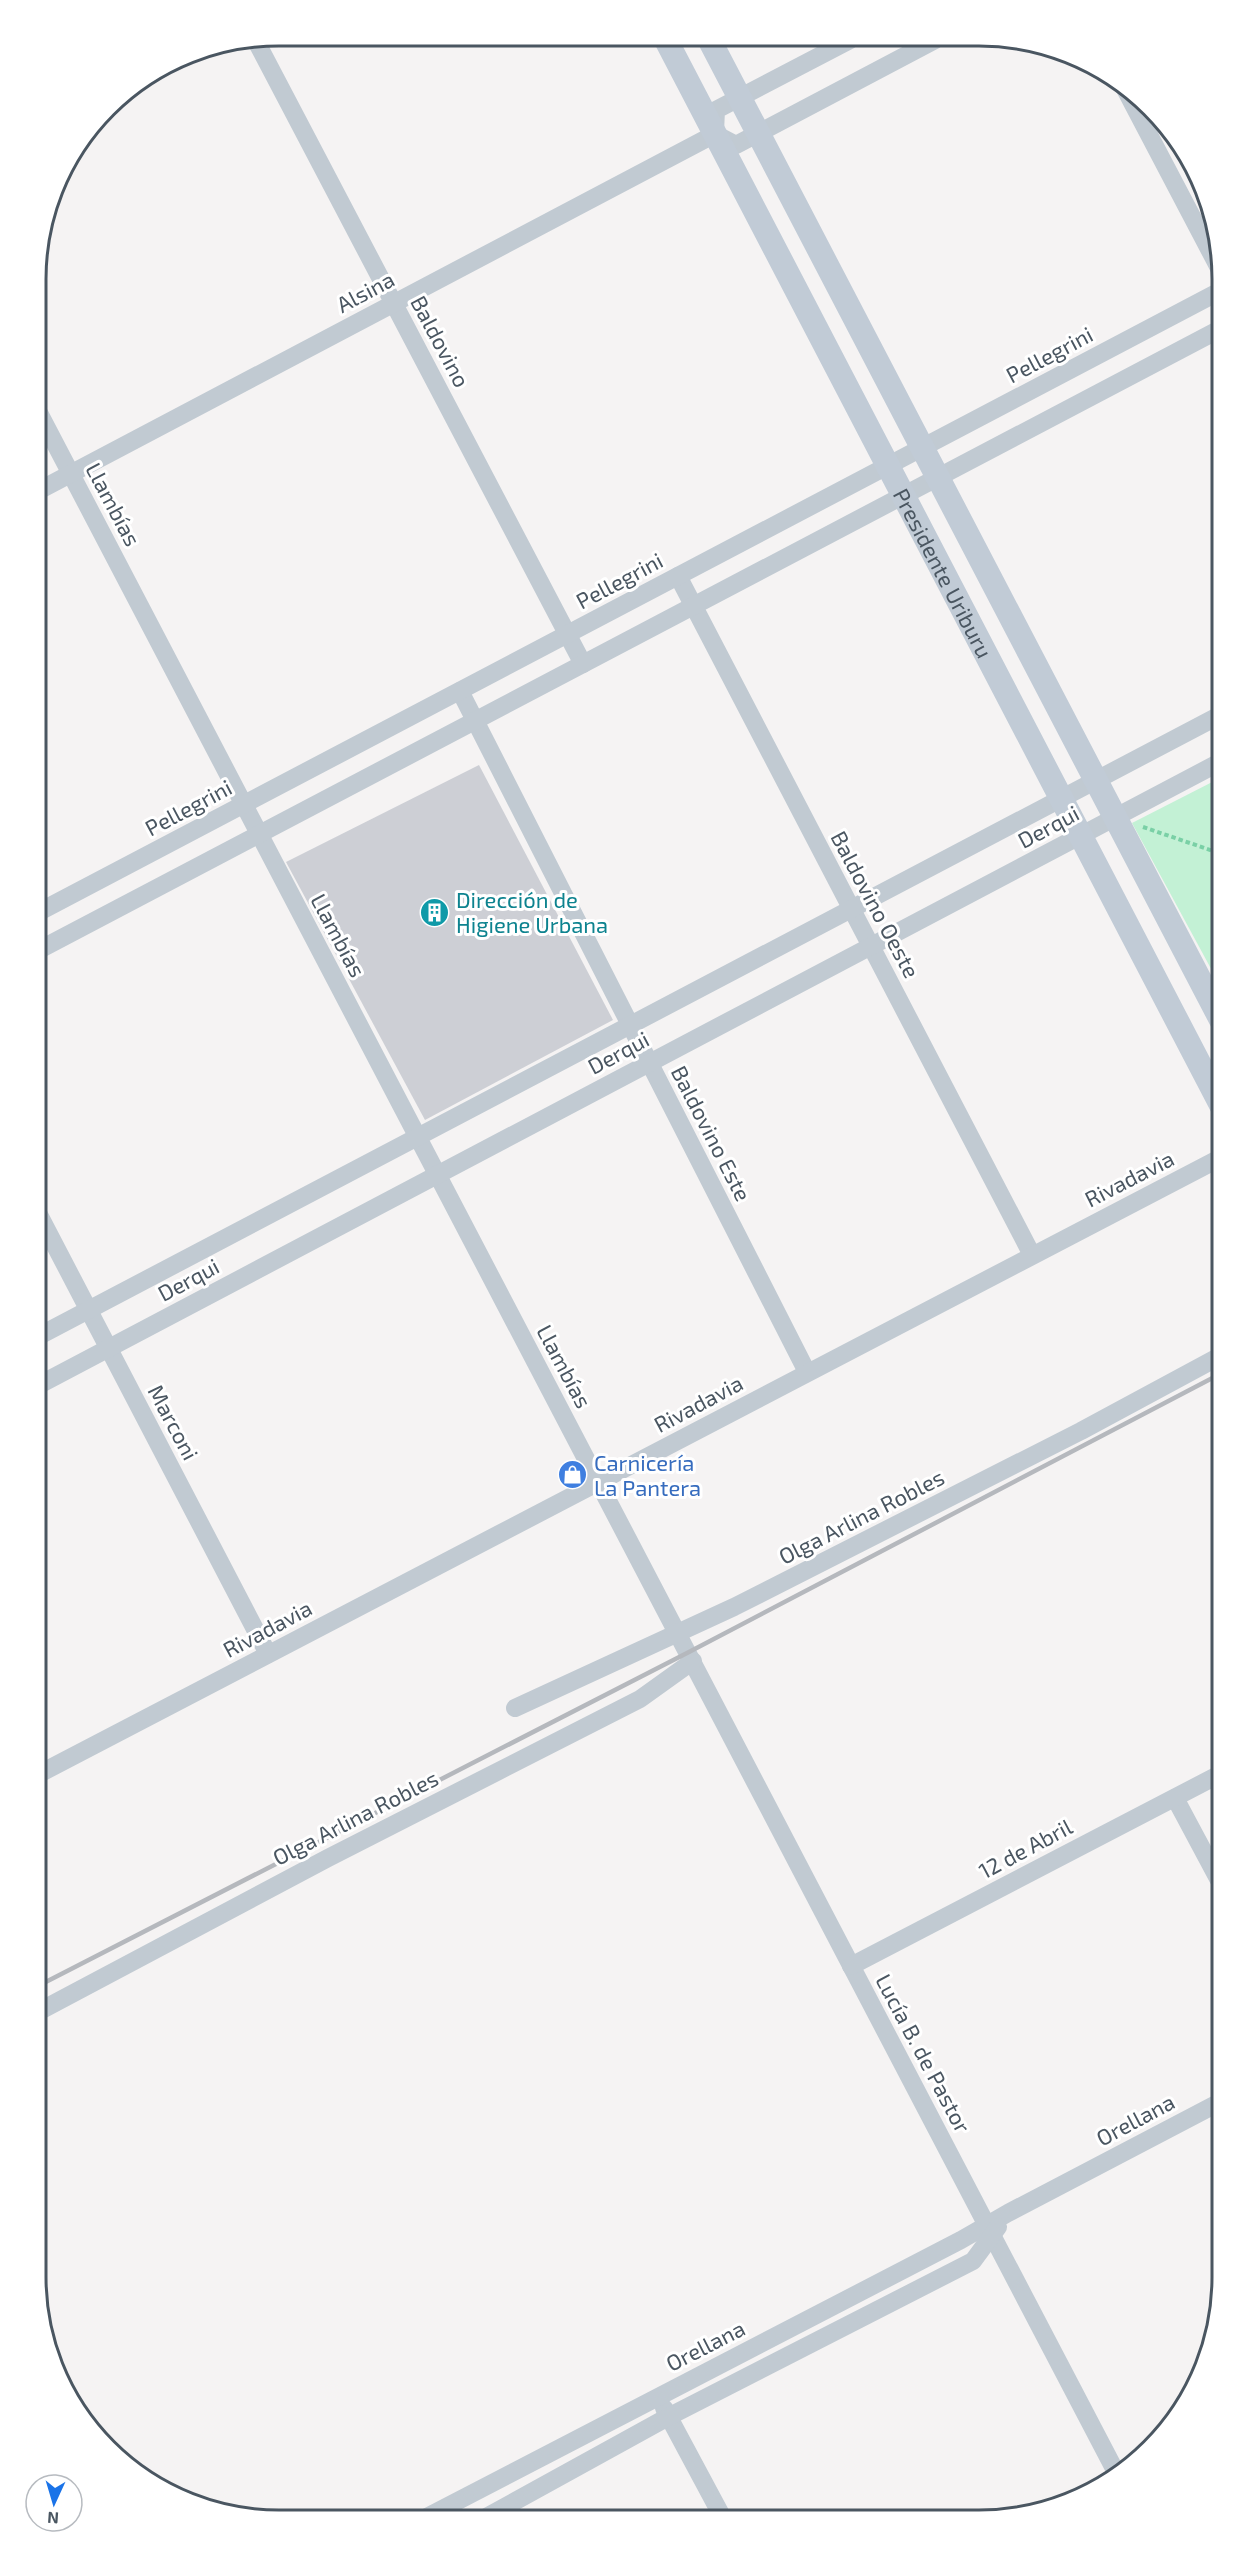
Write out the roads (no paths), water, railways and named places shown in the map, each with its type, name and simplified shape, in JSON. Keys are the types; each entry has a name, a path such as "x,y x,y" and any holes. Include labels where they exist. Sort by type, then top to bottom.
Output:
{"street":[{"name":"Presidente Uriburu","path":"669,46 1212,1088"},
{"name":"Presidente Uriburu","path":"713,46 1096,780 1124,820 1212,1001"},
{"path":"838,46 716,110 715,134 736,145 924,46"},
{"name":"Baldovino","path":"259,47 583,664"},
{"path":"1134,106 1210,251"},
{"name":"Alsina","path":"46,487 715,134"},
{"name":"Pellegrini","path":"46,908 1212,295"},
{"path":"46,946 1212,333"},
{"name":"Llambías","path":"46,426 678,1634"},
{"name":"Baldovino Oeste","path":"678,576 1032,1255"},
{"name":"Baldovino Este","path":"460,691 807,1372"},
{"name":"Derqui","path":"46,1332 1212,719"},
{"name":"Derqui","path":"46,1381 1080,836 1124,820 1212,767"},
{"name":"Rivadavia","path":"46,1770 1212,1161"},
{"name":"Marconi","path":"46,1228 268,1654"},
{"name":"Olga Arlina Robles","path":"515,1708 678,1634 1081,1431 1212,1360"},
{"name":"Lucía B. de Pastor","path":"678,1634 1113,2467"},
{"name":"Olga Arlina Robles","path":"46,2008 328,1858 640,1699 691,1656"},
{"name":"12 de Abril","path":"852,1966 1212,1778"},
{"path":"1175,1798 1212,1867"},
{"name":"Orellana","path":"440,2510 658,2396 990,2230 1008,2213 1212,2106"},
{"name":"Orellana","path":"499,2510 668,2417 973,2261 990,2230"},
{"path":"658,2396 719,2510"}],"railway":[{"path":"46,1982 689,1652 1212,1378"}],"place":[{"name":"Dirección de Higiene Urbana","path":"435,912"},
{"name":"Carnicería La Pantera","path":"573,1475"}]}
